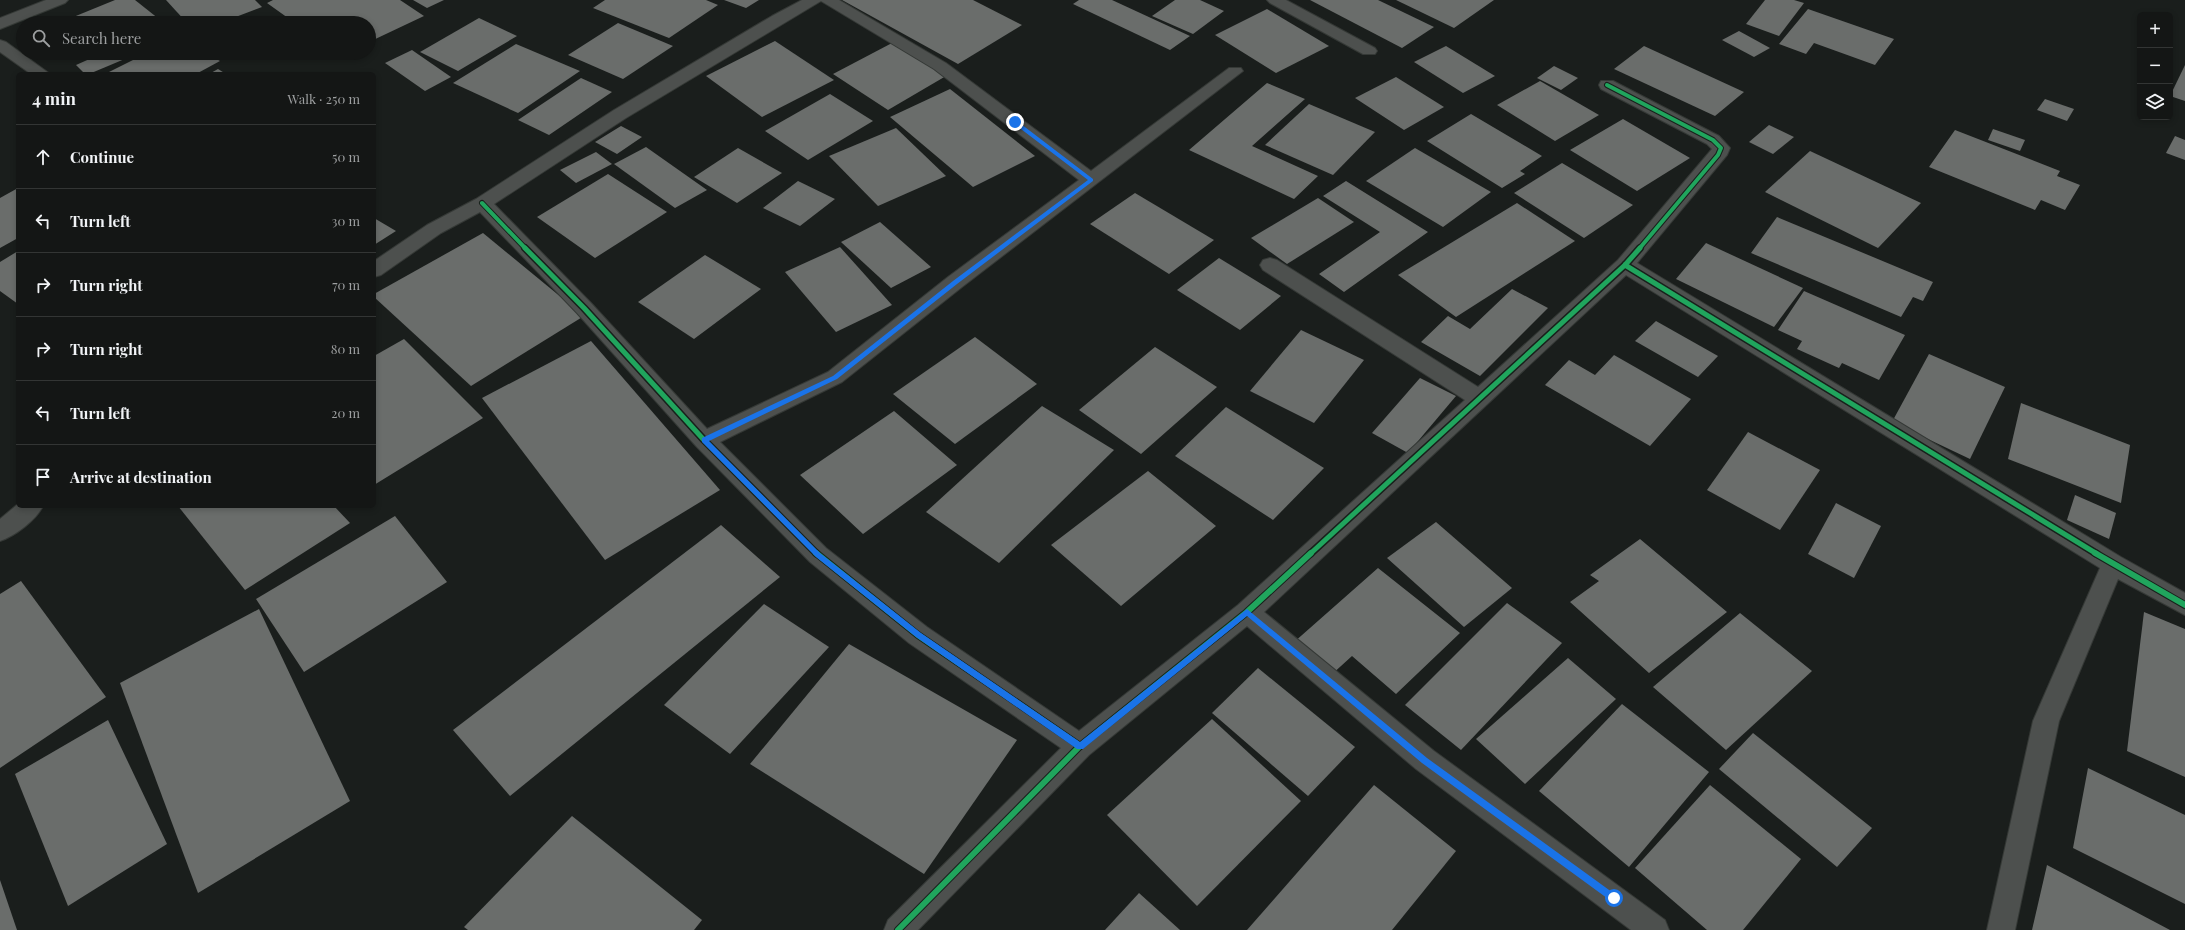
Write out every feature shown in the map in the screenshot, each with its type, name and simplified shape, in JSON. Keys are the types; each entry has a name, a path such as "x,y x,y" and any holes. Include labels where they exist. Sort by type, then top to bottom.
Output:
{"street":[{"path":"20,16 60,0"},
{"path":"376,269 434,229 482,203 620,114 778,19 814,0"},
{"path":"828,0 940,66 1091,180"},
{"path":"1275,0 1369,51"},
{"path":"0,24 16,18"},
{"path":"0,46 16,57"},
{"path":"21,60 39,72"},
{"path":"704,440 835,377 955,282 1235,71"},
{"path":"898,930 1080,746 1247,612 1480,399 1501,376 1625,265 1718,155 1721,148 1713,140 1607,85"},
{"path":"482,203 584,308 704,440 818,555 918,635 1080,746"},
{"path":"1270,265 1480,399"},
{"path":"1625,265 2113,564 2185,605"},
{"path":"0,532 30,508"},
{"path":"2002,930 2046,721 2113,564"},
{"path":"1247,612 1424,760 1655,930"}],"building":[{"path":"115,0 135,0 155,16 76,16"},
{"path":"166,0 255,0 262,7 238,16 181,16"},
{"path":"273,0 400,0 424,16 376,39 376,16 285,16 267,3"},
{"path":"413,0 444,0 427,8"},
{"path":"605,0 706,0 718,5 669,38 593,8"},
{"path":"724,0 759,0 746,8"},
{"path":"842,0 973,0 1022,25 958,64"},
{"path":"1079,0 1112,0 1190,36 1170,50 1073,4"},
{"path":"1175,0 1200,0 1224,11 1193,34 1152,16"},
{"path":"1310,0 1378,0 1434,27 1402,48"},
{"path":"1396,0 1494,0 1454,28"},
{"path":"1765,0 1794,0 1804,3 1779,36 1746,24"},
{"path":"1267,9 1329,46 1276,73 1215,35"},
{"path":"1808,9 1894,39 1875,65 1814,43 1806,54 1779,44"},
{"path":"479,18 517,36 458,71 420,52"},
{"path":"618,23 673,46 623,79 568,55"},
{"path":"1739,31 1770,48 1754,57 1722,40"},
{"path":"775,41 834,80 762,117 706,76"},
{"path":"892,43 946,76 888,110 833,74"},
{"path":"516,44 580,71 518,113 453,83"},
{"path":"1446,46 1495,76 1463,93 1414,62"},
{"path":"1644,46 1744,92 1715,116 1614,69"},
{"path":"412,50 451,77 425,91 385,63"},
{"path":"87,60 122,60 94,72 83,72 76,65"},
{"path":"133,60 220,61 200,72 109,72"},
{"path":"2185,65 2185,101 2173,97 2173,90"},
{"path":"1554,66 1578,78 1561,90 1537,78"},
{"path":"218,69 223,72 213,72"},
{"path":"1396,77 1444,107 1404,130 1355,98"},
{"path":"581,78 612,92 549,135 518,120"},
{"path":"1540,81 1599,115 1555,141 1497,105"},
{"path":"1267,83 1305,99 1252,146 1318,176 1294,199 1189,150"},
{"path":"950,89 1035,156 973,187 890,117"},
{"path":"830,94 873,121 808,160 765,131"},
{"path":"2045,99 2074,109 2067,121 2037,110"},
{"path":"1309,104 1375,132 1333,175 1265,145"},
{"path":"1471,114 1542,156 1520,171 1525,174 1502,188 1427,141"},
{"path":"1623,119 1690,158 1637,191 1570,150"},
{"path":"1769,125 1794,137 1773,154 1749,142"},
{"path":"621,126 642,137 617,154 595,142"},
{"path":"896,128 946,176 878,206 829,156"},
{"path":"1993,129 2025,140 2020,151 1988,140"},
{"path":"1955,130 2060,171 2057,176 2080,185 2065,210 2041,200 2035,210 1929,167"},
{"path":"2175,136 2185,140 2185,160 2166,153"},
{"path":"646,147 707,190 675,208 614,164"},
{"path":"738,148 782,173 737,203 694,177"},
{"path":"1415,148 1491,192 1443,227 1366,181"},
{"path":"1810,151 1921,203 1878,248 1765,192"},
{"path":"596,152 612,164 576,183 560,170"},
{"path":"1562,163 1633,205 1584,238 1514,193"},
{"path":"608,174 667,212 595,258 537,217"},
{"path":"798,181 835,199 800,226 763,208"},
{"path":"1346,181 1428,232 1344,292 1319,274 1380,232 1323,196"},
{"path":"16,189 16,239 0,248 0,198"},
{"path":"1135,193 1214,240 1169,274 1090,224"},
{"path":"1318,198 1354,222 1287,264 1251,238"},
{"path":"1517,203 1575,241 1456,317 1398,275"},
{"path":"1777,217 1933,282 1923,301 1913,297 1901,317 1751,253"},
{"path":"376,219 396,231 376,244"},
{"path":"880,222 931,267 891,288 841,242"},
{"path":"483,233 584,316 471,386 376,299 376,293"},
{"path":"1706,243 1803,288 1774,327 1676,279"},
{"path":"840,247 892,305 836,332 785,272"},
{"path":"16,252 16,303 0,291 0,262"},
{"path":"705,255 761,289 694,339 638,302"},
{"path":"1219,258 1281,296 1240,330 1177,290"},
{"path":"1512,289 1548,308 1480,376 1421,342 1448,316 1470,329"},
{"path":"1804,291 1905,335 1879,380 1842,363 1839,368 1797,349 1802,341 1778,330"},
{"path":"1656,321 1718,356 1698,377 1635,341"},
{"path":"1301,330 1364,360 1314,423 1250,391"},
{"path":"975,337 1037,384 955,444 893,394"},
{"path":"404,339 483,418 376,484 376,355"},
{"path":"591,341 720,490 605,560 482,398"},
{"path":"1155,347 1217,387 1141,454 1079,410"},
{"path":"1929,354 2005,387 1970,459 1892,422"},
{"path":"1614,355 1691,399 1650,446 1545,385 1569,360 1595,375"},
{"path":"1420,378 1456,396 1408,453 1372,433"},
{"path":"2021,403 2130,445 2121,503 2008,459"},
{"path":"1042,406 1114,450 999,563 926,512"},
{"path":"1226,407 1324,468 1273,520 1175,456"},
{"path":"894,411 957,465 863,534 800,475"},
{"path":"1748,432 1820,470 1780,530 1707,490"},
{"path":"1148,471 1216,526 1121,606 1051,545"},
{"path":"2075,495 2116,513 2109,539 2067,520"},
{"path":"1836,503 1881,526 1854,578 1808,554"},
{"path":"180,508 336,508 350,523 245,590"},
{"path":"395,516 447,582 304,672 256,599"},
{"path":"1436,522 1512,588 1464,627 1387,558"},
{"path":"721,525 780,577 510,796 453,730"},
{"path":"1640,539 1727,612 1649,673 1570,602 1599,581 1590,575"},
{"path":"1378,568 1460,633 1396,694 1352,656 1330,676 1293,643"},
{"path":"21,581 106,697 0,768 0,594"},
{"path":"1507,603 1562,643 1461,750 1405,705"},
{"path":"764,604 829,647 730,754 664,705"},
{"path":"259,609 350,801 198,893 120,683"},
{"path":"2144,612 2185,629 2185,777 2127,751"},
{"path":"1740,613 1812,671 1726,750 1653,687"},
{"path":"849,644 1017,740 924,874 750,764"},
{"path":"1568,658 1616,699 1525,784 1476,739"},
{"path":"1258,668 1355,747 1308,796 1212,713"},
{"path":"1622,704 1709,772 1629,867 1539,791"},
{"path":"1212,719 1301,801 1197,906 1107,815"},
{"path":"108,720 167,844 68,906 15,774"},
{"path":"1753,733 1872,828 1837,867 1719,769"},
{"path":"2088,768 2185,815 2185,904 2073,848"},
{"path":"1374,785 1456,851 1392,930 1247,930"},
{"path":"1710,785 1801,859 1743,930 1707,930 1635,868"},
{"path":"572,816 702,920 694,930 468,930 464,927"},
{"path":"2047,865 2170,930 2032,930"},
{"path":"0,880 17,930 0,930"},
{"path":"1139,893 1180,930 1105,930"}],"cycle path":[{"path":"898,930 1080,746 1247,612 1625,265 1718,155 1721,148 1713,140 1607,85"},
{"path":"482,203 584,308 704,440 818,555 918,635 1080,746"},
{"path":"1625,265 2113,564 2185,605"}],"route":[{"path":"1015,122 1091,180 955,282 835,377 704,440 818,555 918,635 1080,746 1247,612 1424,760 1614,898"}]}
